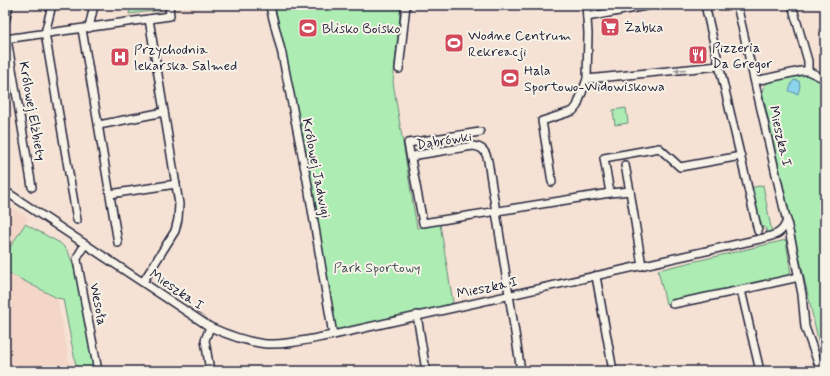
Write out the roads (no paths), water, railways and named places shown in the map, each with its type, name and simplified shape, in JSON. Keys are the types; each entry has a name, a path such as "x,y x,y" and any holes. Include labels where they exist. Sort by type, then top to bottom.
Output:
{"street":[{"path":"5,22 9,5"},
{"path":"52,5 45,34 77,220"},
{"path":"94,5 86,28 99,124 118,243"},
{"path":"6,38 45,34 170,16 169,5"},
{"path":"399,69 406,5"},
{"path":"552,182 542,122 573,111 577,106 587,79 586,5"},
{"path":"587,17 651,5"},
{"path":"705,5 758,231"},
{"name":"Mieszka I","path":"5,191 210,327 239,339 266,344 294,342 333,335 776,235 782,231 787,220 737,5"},
{"path":"792,5 808,61 808,71"},
{"name":"Królowej Jadwigi","path":"270,6 282,54 307,180 333,335"},
{"path":"143,282 175,231 178,219 179,204 149,19"},
{"name":"Królowej Elżbiety","path":"6,38 32,187"},
{"path":"587,79 719,66"},
{"path":"755,81 801,71 808,71 825,79"},
{"path":"99,124 164,112"},
{"path":"411,158 408,143 480,132"},
{"name":"Dąbrówki","path":"496,212 422,223 411,158 473,146 479,147 485,151 487,156 496,212 521,371"},
{"path":"610,193 604,158 659,148 680,167 741,156"},
{"path":"626,165 642,266"},
{"path":"110,194 176,184"},
{"path":"496,212 630,191"},
{"path":"787,220 799,277 805,327 821,371"},
{"name":"Wesoła","path":"85,244 77,260 98,371"},
{"path":"596,276 613,371"},
{"path":"673,304 799,277"},
{"path":"741,290 760,371"},
{"path":"417,315 426,371"},
{"path":"210,327 205,340 210,371"}],"water":[{"path":"794,80 799,81 800,86 798,94 789,91"}],"place":[{"name":"Żabka","path":"610,27"},
{"name":"Blisko Boisko","path":"308,28"},
{"name":"Wodne Centrum Rekreacji","path":"454,43"},
{"name":"Pizzeria Da Gregor","path":"698,55"},
{"name":"Przychodnia lekarska Salmed","path":"120,57"},
{"name":"Hala Sportowo-Widowiskowa","path":"510,78"}],"park label":[{"name":"Park Sportowy","path":"377,267"}]}
